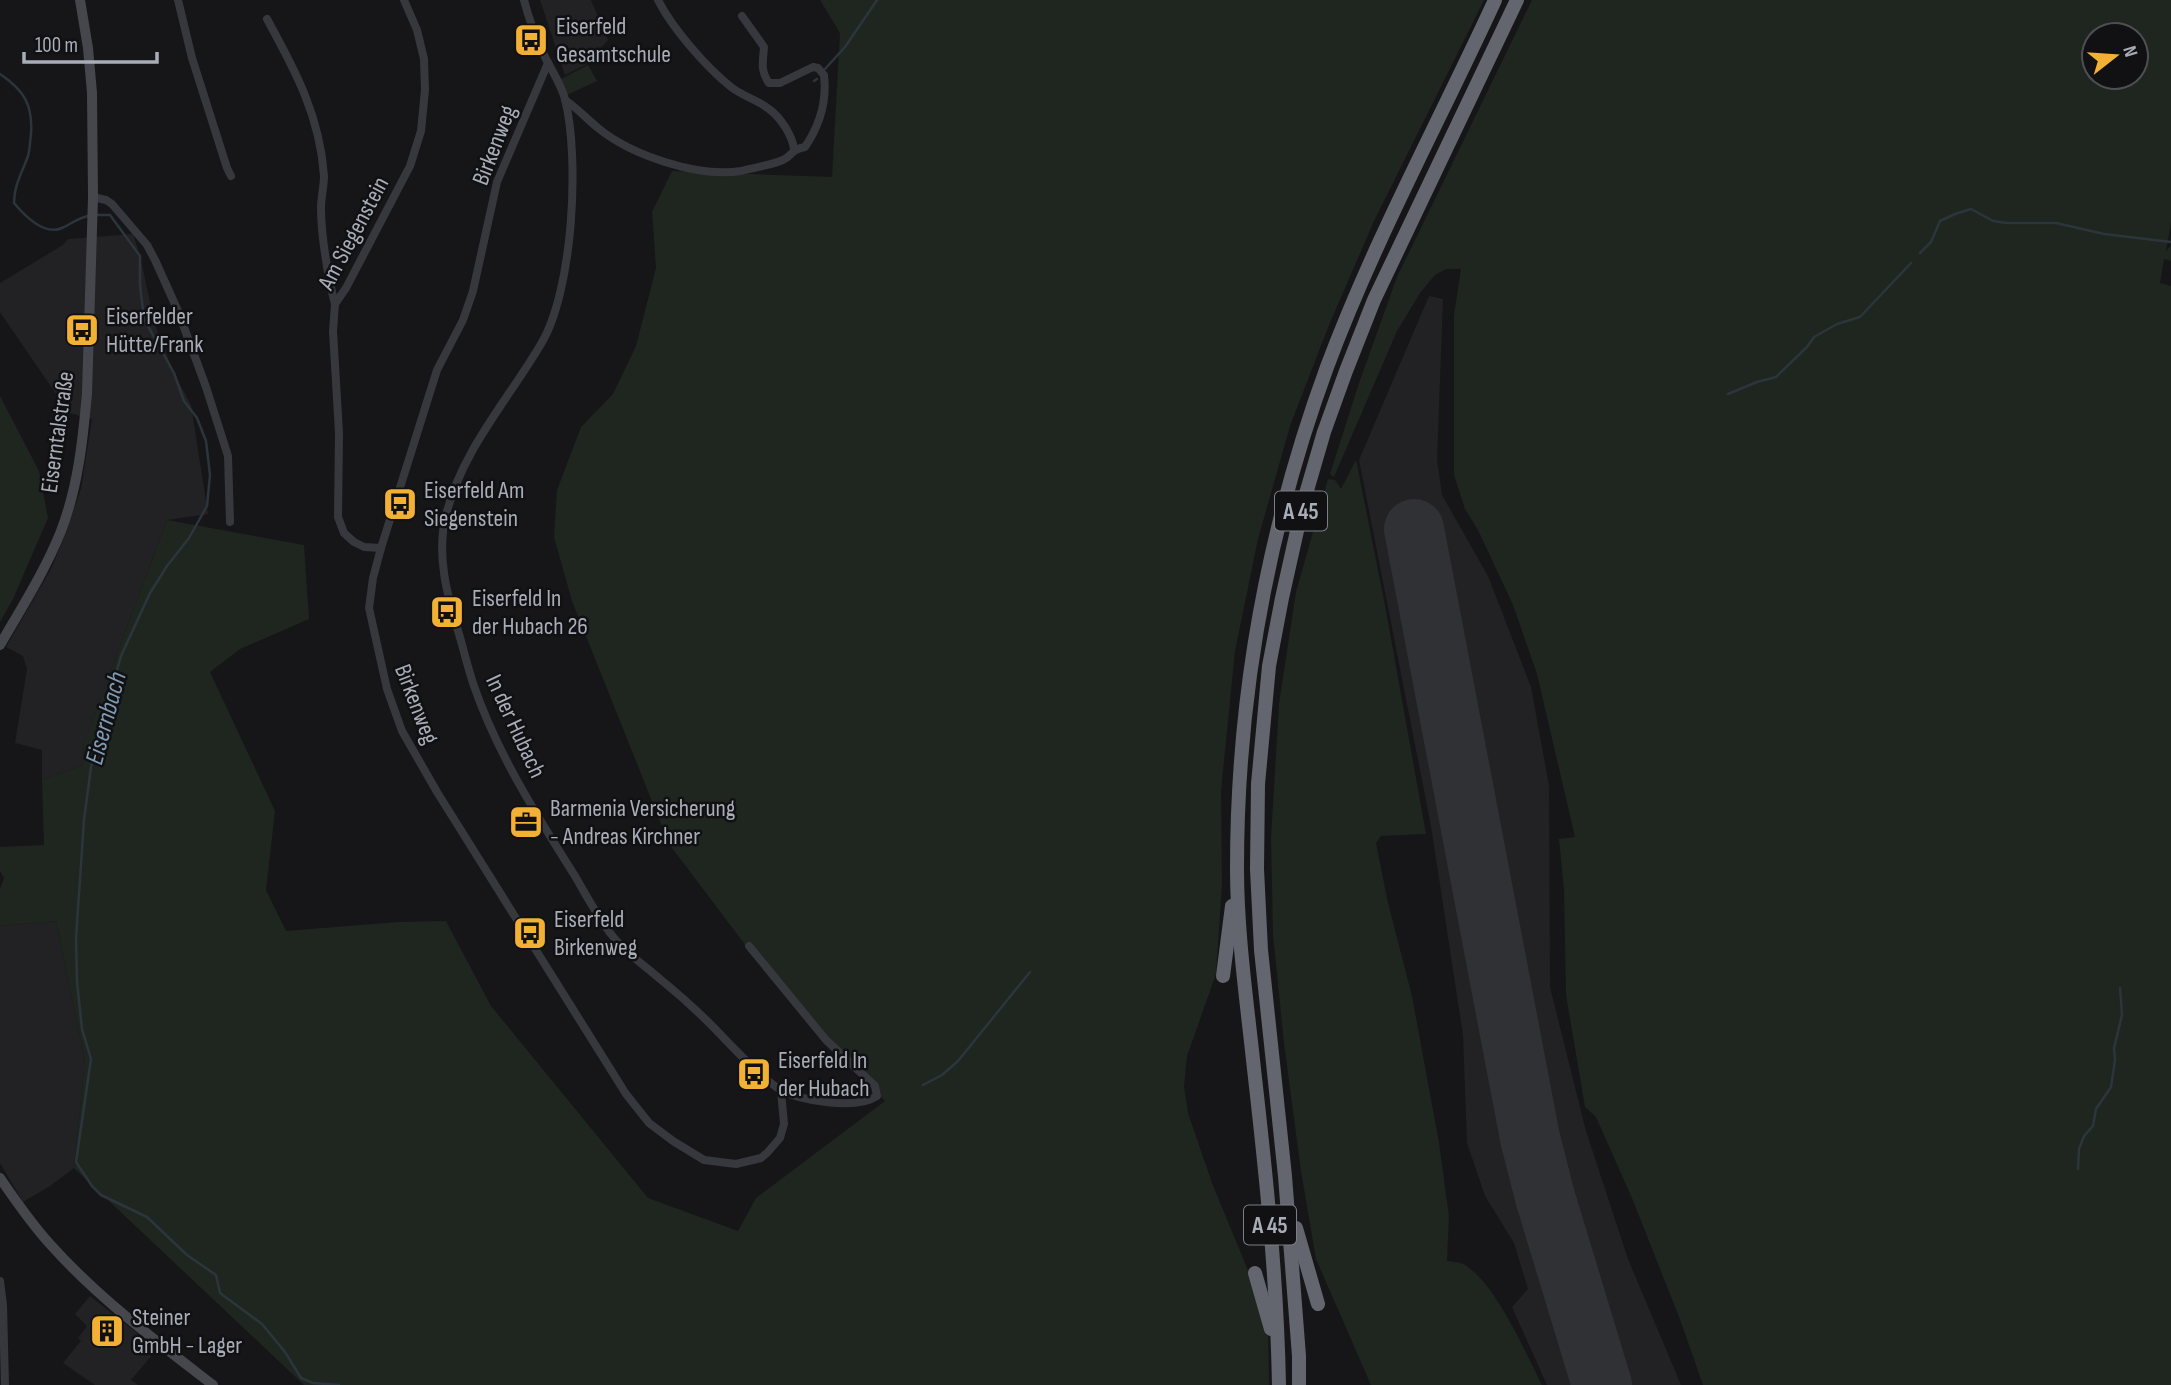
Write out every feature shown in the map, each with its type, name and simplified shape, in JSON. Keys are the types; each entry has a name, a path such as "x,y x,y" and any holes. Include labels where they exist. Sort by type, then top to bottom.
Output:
{"highway":[{"name":"A 45","path":"1279,1385 1269,1218 1241,951 1237,870 1239,785 1250,665 1262,594 1284,499 1328,363 1383,233 1495,0"},
{"name":"A 45","path":"1298,1385 1299,1356 1261,950 1257,869 1258,784 1269,666 1303,504 1324,432 1346,371 1374,300 1517,0"},
{"path":"1223,976 1237,870"},
{"path":"1284,1176 1296,1230 1318,1304"},
{"path":"1255,1273 1278,1353"}],"main road":[{"name":"Eiserntalstraße","path":"0,645 34,588 62,529 79,462 87,393 93,197 92,93 80,0"},
{"path":"0,1178 47,1242 79,1274 213,1385"}],"street":[{"path":"178,0 192,58 231,177"},
{"name":"Am Siegenstein","path":"381,548 364,547 354,542 344,533 338,517 339,433 333,331 335,304 410,166 421,131 425,90 424,59 417,30 404,0"},
{"path":"524,0 530,26 565,100 599,130 633,149 679,166 709,170 739,171 784,159 794,149 805,147 816,131 825,91 824,75 818,68 813,67 780,83 769,83 761,63 764,47 743,16"},
{"path":"658,0 663,11 694,50 732,88 770,109 792,137 794,149"},
{"path":"267,19 306,95 318,136 324,178 321,208 335,304"},
{"name":"Birkenweg","path":"548,63 497,182 473,290 463,320 437,370 373,578 369,608 387,689 402,731 437,792 626,1094 649,1123 704,1160 736,1164 761,1158 780,1138 784,1124 781,1091"},
{"name":"In der Hubach","path":"565,100 572,184 566,264 558,303 542,343 495,414 456,483 445,517 442,559 445,583 474,686 501,750 553,842 611,934 623,948 696,1009 781,1091 812,1100 851,1104 872,1100 877,1096 875,1086 826,1040 749,946"},
{"path":"93,197 113,204 147,245 178,311 228,456 230,522"},
{"path":"0,1281 5,1385"}],"shaded area":[{"path":"540,0 591,0 608,40 587,64 565,75"},
{"path":"820,0 1484,0 1374,221 1329,325 1290,426 1258,539 1235,651 1221,791 1222,884 1216,974 1187,1056 1184,1086 1188,1113 1212,1183 1268,1319 1269,1385 304,1385 74,1168 85,1060 56,921 0,926 0,889 4,878 0,871 0,847 44,845 42,780 83,765 84,743 167,520 304,545 309,619 240,649 210,672 275,811 266,890 286,931 446,921 491,1006 648,1198 738,1231 756,1198 885,1101 771,979 669,844 572,601 554,537 557,490 581,427 613,394 636,346 656,268 652,212 672,171 832,177 840,33"},
{"path":"1532,0 2171,0 2171,223 2166,251 2171,246 2171,261 2164,259 2160,283 2171,286 2171,1385 1703,1385 1632,1198 1596,1117 1585,1107 1566,995 1564,890 1559,839 1575,837 1537,674 1513,605 1478,530 1465,509 1454,475 1454,315 1461,269 1446,269 1435,275 1420,293 1397,331 1334,477 1330,474 1397,277"},
{"path":"588,65 597,81 567,95 559,80"},
{"path":"133,234 155,325 174,373 191,405 208,514 167,520 84,743 83,765 42,780 42,750 15,743 27,669 23,656 6,647 52,567 64,537 81,489 92,419 69,413 0,312 0,283 63,245 68,239"},
{"path":"1429,296 1443,299 1437,460 1442,495 1488,576 1531,687 1549,786 1550,987 1586,1131 1628,1259 1681,1385 1547,1385 1512,1307 1528,1289 1514,1243 1485,1196 1467,1143 1463,1035 1431,826 1359,460"},
{"path":"0,396 39,471 48,518 13,599 0,622"},
{"path":"1356,460 1426,834 1381,836 1376,843 1412,996 1439,1143 1449,1216 1447,1261 1463,1264 1486,1285 1508,1318 1542,1385 1371,1385 1316,1259 1284,1043 1273,934 1271,838 1279,704 1296,592 1328,479 1335,480 1341,489"},
{"path":"56,921 85,1060 74,1168 23,1202 0,1163 0,926"},
{"path":"90,1296 157,1349 131,1380 138,1385 95,1385 63,1363 81,1341 78,1338 87,1326 75,1314"}],"waterway":[{"path":"825,69 845,47 877,0"},
{"name":"Eisernbach","path":"0,74 21,92 28,106 31,124 28,156 17,185 14,203 35,223 48,229 62,228 88,216"},
{"path":"1920,253 1931,242 1940,221 1971,209 1993,221 2056,223 2104,234 2171,242"},
{"name":"Eisernbach","path":"94,215 110,215 140,256 144,319 174,373 184,401 197,418 206,441 210,475 207,506 189,538 150,593 121,656 91,767 84,820 76,938 82,1029 91,1059 76,1162 101,1195 147,1217 187,1255 216,1275 220,1293 262,1324 285,1352 301,1378 313,1383 339,1385"},
{"path":"1728,394 1776,377 1814,337 1837,324 1860,317 1911,263"},
{"path":"923,1085 942,1075 958,1061 1030,972"},
{"path":"2078,1169 2079,1149 2084,1136 2093,1126 2096,1109 2111,1087 2114,1048 2122,1015 2120,988"}],"runway":[{"path":"1414,529 1530,1138 1545,1197 1602,1385"}],"place":[{"name":"Eiserfeld Gesamtschule","path":"531,40"},
{"name":"Eiserfelder Hütte/Frank","path":"82,330"},
{"name":"Eiserfeld Am Siegenstein","path":"400,504"},
{"name":"Eiserfeld In der Hubach 26","path":"447,612"},
{"name":"Barmenia Versicherung - Andreas Kirchner","path":"526,822"},
{"name":"Eiserfeld Birkenweg","path":"530,933"},
{"name":"Eiserfeld In der Hubach","path":"754,1074"},
{"name":"Steiner GmbH - Lager","path":"107,1331"}]}
